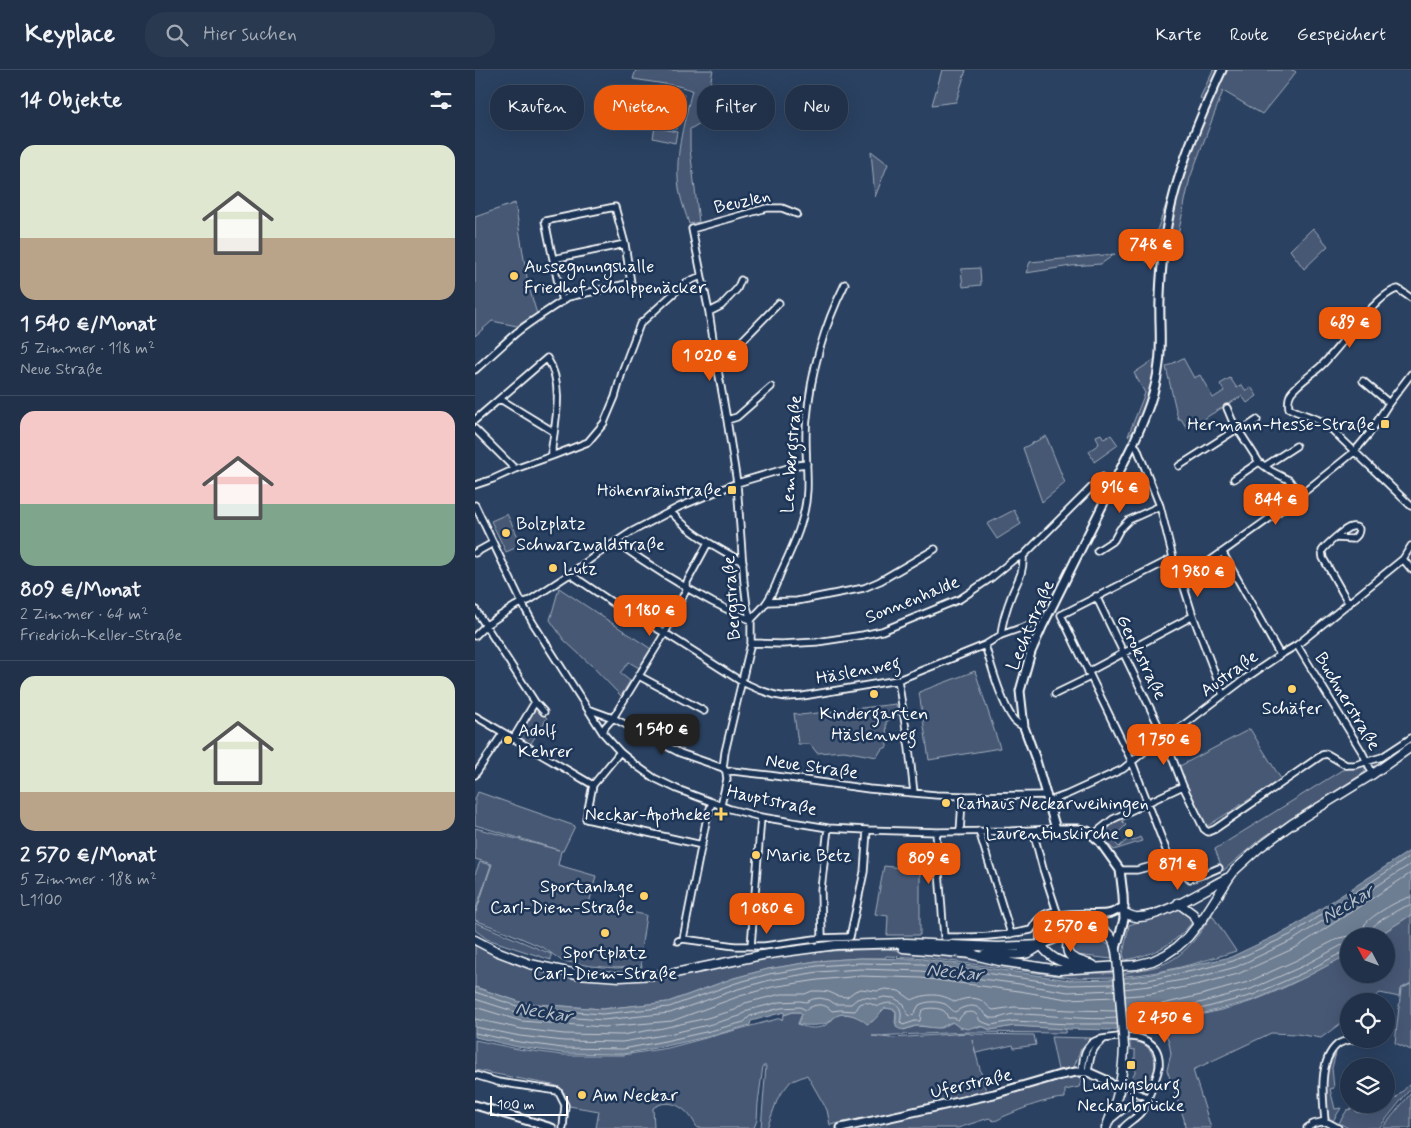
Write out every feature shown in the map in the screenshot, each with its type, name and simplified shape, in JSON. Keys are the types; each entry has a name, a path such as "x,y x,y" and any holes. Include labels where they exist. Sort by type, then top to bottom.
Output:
{"main road":[{"path":"1041,945 1049,955 1060,962 1070,964 1124,966 1152,961 1177,947 1188,937 1229,878 1252,854 1292,824 1373,774 1411,747"},
{"path":"1124,910 1133,917 1145,917 1178,904 1229,878"},
{"path":"1178,904 1193,914 1198,925"},
{"path":"883,945 970,954 1019,954 1030,952 1071,932 1089,927 1103,930 1111,938 1116,949 1124,1047 1119,1092 1107,1125"},
{"path":"1071,932 1067,947 1069,954 1072,958 1096,966"},
{"path":"475,940 496,951 530,964 577,974 620,977 675,973 762,955 836,945 907,943 998,947 1041,945"},
{"path":"970,954 999,961 1059,970 1096,966"}],"street":[{"name":"Lechtstraße","path":"1056,829 1048,798 1024,727 1020,691 1031,652 1042,626 1133,444 1148,409 1159,365 1163,257 1170,208 1182,165 1202,113 1222,70"},
{"path":"475,370 517,333 568,298 631,283 625,244 615,207 545,221 562,302"},
{"name":"Beuzlen","path":"692,229 767,208 782,208 797,214"},
{"name":"Bergstraße","path":"692,229 709,312 737,484 747,607 751,620 751,643 725,752 727,779 721,805"},
{"path":"553,259 625,244"},
{"path":"475,486 588,442 604,423 615,397 639,324 685,283 701,276"},
{"path":"709,312 721,306 737,289 741,280"},
{"name":"Lembergstraße","path":"751,620 767,602 794,546 804,513 807,489 806,421 810,392 822,340 830,316 845,284"},
{"path":"1411,298 1398,290 1387,294 1322,366 1292,392 1287,400 1289,408 1325,423 1411,506"},
{"path":"716,359 734,349 779,303"},
{"path":"475,420 547,358 551,364 558,389 552,456"},
{"path":"1182,582 1300,495 1354,452 1411,374"},
{"path":"1363,381 1389,403"},
{"path":"727,420 737,417 771,387"},
{"path":"500,399 554,432"},
{"path":"1227,408 1238,431 1259,462 1289,480 1300,495"},
{"path":"1179,466 1257,420"},
{"path":"475,429 515,469"},
{"path":"1133,444 1137,448 1160,506 1173,558 1223,695"},
{"path":"1265,466 1295,446"},
{"path":"1234,479 1259,462"},
{"path":"475,636 485,625 530,600 631,532 679,507 737,484 798,465 807,464"},
{"name":"Sonnenhalde","path":"751,643 817,642 882,631 960,599 1013,560 1023,556 1102,477"},
{"name":"Hauptstraße","path":"475,505 522,603 548,649 603,733 620,752 654,778 671,787 712,802 761,817 828,828 936,832 1056,829 1083,830 1093,835"},
{"path":"1097,551 1114,540 1120,529 1129,520 1160,506"},
{"path":"671,512 691,531 708,543 743,562"},
{"path":"1336,538 1325,546 1322,551 1323,558 1349,604"},
{"path":"616,542 687,588 741,617 751,620"},
{"path":"475,553 493,543"},
{"path":"603,733 665,633 687,588 687,582 708,543"},
{"name":"Austraße","path":"1048,798 1066,795 1123,769 1223,695 1297,645 1403,559 1411,546"},
{"path":"767,602 797,601 864,588 935,550"},
{"path":"1223,553 1280,655"},
{"path":"1001,635 1011,595 1024,567 1023,556"},
{"path":"1173,558 1061,615 1131,762 1170,860 1190,879 1219,868"},
{"path":"1403,559 1411,569"},
{"name":"Häslenweg","path":"570,574 619,607 665,633 742,682 760,690 786,697 803,696 898,680 985,645 1001,635 1032,624"},
{"name":"Gerokstraße","path":"1096,596 1165,739 1183,786 1204,829 1208,832 1322,755 1330,754 1349,766 1367,762"},
{"path":"475,609 535,702 544,712"},
{"path":"1055,694 1193,616"},
{"path":"985,645 993,671 1011,715 1016,722 1024,727"},
{"name":"Buchnerstraße","path":"1297,645 1373,774"},
{"path":"639,676 704,711"},
{"path":"898,680 914,793"},
{"path":"513,739 535,702"},
{"name":"Neue Straße","path":"588,709 613,718 680,753 725,770 914,793 1048,798"},
{"path":"475,716 593,785"},
{"path":"475,775 503,733"},
{"path":"1367,762 1382,757 1411,738"},
{"path":"620,752 593,785 586,819 702,845"},
{"path":"1116,949 1124,925 1120,870 1093,835 1113,819 1183,786"},
{"path":"960,832 962,801"},
{"path":"712,802 681,940 735,946 764,946 821,938 850,937 864,872 867,830"},
{"path":"751,946 761,817"},
{"path":"821,938 821,889 828,828"},
{"path":"979,831 1011,934"},
{"path":"1033,831 1043,869 1060,915"},
{"path":"936,832 944,937 985,938 1031,930 1037,920 1045,914 1108,914 1124,910"},
{"path":"1120,870 1137,870 1170,860"},
{"path":"1041,945 1041,928 1044,923 1060,915"},
{"path":"1119,1092 1106,1080 1085,1071 1084,1056 1088,1046 1097,1040 1134,1037 1144,1039 1152,1044 1158,1056 1159,1067 1144,1105 1139,1113 1123,1128"},
{"path":"1325,1121 1324,1070 1329,1053 1340,1043"},
{"name":"Uferstraße","path":"841,1128 994,1094 1056,1076 1085,1071"},
{"path":"475,1075 498,1082 559,1091 565,1105 563,1128"},
{"path":"1106,1080 1122,1076 1134,1092 1147,1097"},
{"path":"1107,1125 1130,1105 1136,1103 1144,1105"},
{"path":"475,1105 552,1128"},
{"path":"1307,1128 1325,1121 1338,1128"}],"shaded area":[{"path":"636,70 713,70 710,85 697,85 697,125 690,129 690,149 699,222 689,224 678,181 680,142 683,130 687,130 687,112 692,90 687,89 687,85 672,85 633,79"},
{"path":"942,70 966,70 956,102 932,105"},
{"path":"1213,70 1293,70 1296,72 1262,114 1223,91 1190,178 1177,239 1168,241 1173,209 1184,166 1208,105 1200,98"},
{"path":"654,130 677,132 675,143 653,138"},
{"path":"871,151 888,164 875,197"},
{"path":"1180,164 1160,260 1146,262"},
{"path":"515,203 528,284 537,314 517,326 492,321 475,336 475,217"},
{"path":"1313,228 1328,246 1304,269 1290,250"},
{"path":"1115,254 1101,264 1071,266 1026,273 1030,262"},
{"path":"980,268 981,285 963,287 961,269"},
{"path":"1158,357 1155,378 1138,428 1128,436 1145,393 1134,373"},
{"path":"1183,358 1194,378 1200,375 1213,398 1224,391 1220,384 1230,378 1237,388 1242,385 1246,391 1251,387 1257,396 1247,403 1242,396 1188,430 1181,419 1178,419 1166,367"},
{"path":"1101,434 1104,439 1111,435 1118,445 1094,462 1089,451 1099,444 1096,436"},
{"path":"1046,436 1065,483 1042,502 1023,448"},
{"path":"1014,510 1021,524 997,539 987,524"},
{"name":"Bolzplatz Schwarzwaldstraße","path":"507,514 522,545 506,552 491,521"},
{"path":"559,588 651,649 639,668 629,662 620,673 630,681 621,696 564,640 550,620"},
{"path":"975,671 1000,748 929,760 919,692"},
{"path":"896,704 899,714 886,722 887,747 881,750 877,757 844,751 817,753 810,744 798,744 794,713 800,715"},
{"path":"535,707 547,718 530,745 520,739 519,735"},
{"path":"1250,729 1281,779 1206,827 1178,767"},
{"path":"1365,766 1365,772 1259,840 1223,871 1215,849 1342,770"},
{"path":"478,792 575,826 563,851 561,851 558,865 596,876 589,904 646,915 640,957 642,967 616,968 562,961 544,948 475,920 492,864 475,859 475,828 559,850 475,825 475,799"},
{"path":"1126,814 1130,817 1122,821 1126,825 1110,838 1119,847 1128,839 1133,841 1140,837 1142,841 1114,850 1103,838 1102,834 1110,827 1109,825"},
{"path":"480,862 491,865 475,912 475,874"},
{"path":"884,866 920,870 920,935 887,935 888,916 875,914"},
{"path":"1180,908 1190,915 1193,921 1179,936 1163,947 1146,955 1125,960 1123,954 1129,925"},
{"path":"1212,915 1236,951 1168,970 1125,976 1125,973 1157,966 1177,957 1196,938"},
{"path":"1411,915 1411,983 1400,989 1399,997 1395,996 1395,993 1340,993 1340,1024 1321,1038 1297,1034 1271,1033 1193,1070 1211,1128 1185,1128 1184,1119 1167,1070 1171,1054 1169,1042 1161,1023 1244,1004 1291,984 1340,959 1340,983 1395,983 1395,928 1391,928"},
{"path":"475,922 551,954 551,960 487,939 475,930"},
{"path":"1083,938 1098,938 1110,946 1112,959 1076,955 1070,950 1074,942"},
{"path":"475,944 558,974 610,980 684,976 785,955 886,949 1034,969 1076,973 1113,973 1114,977 1072,978 928,958 886,956 885,958 816,961 768,969 734,978 668,1002 602,1009 523,1003 475,987"},
{"path":"1411,984 1411,1050 1395,1043 1401,989"},
{"path":"884,1008 896,1011 895,1023 904,1030 916,1026 941,1028 953,1022 959,1027 984,1027 990,1030 1014,1026 1066,1029 1065,1033 969,1032 872,1036 891,1038 969,1033 1034,1035 1036,1045 1014,1048 1013,1045 976,1053 972,1040 986,1091 830,1125 827,1110 807,1075 790,1082 778,1098 767,1128 761,1128 766,1066 763,1066 757,1120 754,1128 697,1128 685,1111 680,1107 667,1103 653,1108 654,1128 596,1128 599,1111 569,1106 564,1092 557,1086 475,1070 475,1040 518,1049 562,1055 623,1055 668,1048 781,1018 782,1020 784,1015 793,1012 800,1012 802,1014 798,1024 813,1028 822,1027 841,1014 855,1016 872,1022"},
{"path":"1051,1037 1091,1038 1081,1049 1074,1067 1058,1070"},
{"path":"1130,1039 1142,1043 1151,1052 1155,1062 1151,1081 1146,1088 1140,1091 1134,1089 1130,1081 1135,1072 1135,1050 1130,1049"},
{"path":"1336,1053 1332,1068 1334,1088 1330,1089 1335,1109 1340,1110 1333,1121 1328,1117 1326,1077 1329,1064"},
{"path":"1072,1077 1082,1078 1079,1087 1065,1090 1065,1098 1035,1104 994,1121 989,1118 958,1128 852,1128"},
{"path":"1411,1083 1411,1088 1395,1108 1395,1099"},
{"path":"1411,1093 1411,1128 1383,1128"},
{"path":"1345,1113 1391,1113 1379,1128 1348,1128 1339,1123"}],"water":[{"name":"Neckar","path":"1411,850 1411,915 1391,928 1340,928 1340,959 1306,977 1254,1000 1161,1023 1115,1030 1014,1026 990,1030 976,1026 968,1029 959,1027 952,1022 939,1028 918,1026 902,1030 896,1027 896,1011 885,1008 875,1019 867,1024 856,1017 843,1014 823,1024 801,1025 798,1024 802,1014 800,1012 784,1015 784,1012 751,1021 750,1025 711,1036 623,1054 563,1053 518,1047 475,1037 475,987 523,1003 602,1009 668,1002 734,978 768,969 816,961 860,958 922,959 1069,980 1112,979 1147,975 1231,957 1288,930"}],"place":[{"name":"Aussegnungshalle Friedhof Scholppenäcker","path":"514,276"},
{"name":"Hermann-Hesse-Straße","path":"1385,424"},
{"name":"Höhenrainstraße","path":"732,490"},
{"name":"Bolzplatz Schwarzwaldstraße","path":"506,533"},
{"name":"Lutz","path":"553,568"},
{"name":"Schäfer","path":"1292,689"},
{"name":"Kindergarten Häslenweg","path":"874,694"},
{"name":"Adolf Kehrer","path":"508,740"},
{"name":"Rathaus Neckarweihingen","path":"946,803"},
{"name":"Neckar-Apotheke","path":"721,814"},
{"name":"Laurentiuskirche","path":"1129,833"},
{"name":"Marie Betz","path":"756,855"},
{"name":"Sportanlage Carl-Diem-Straße","path":"644,896"},
{"name":"Sportplatz Carl-Diem-Straße","path":"605,933"},
{"name":"Ludwigsburg Neckarbrücke","path":"1131,1065"},
{"name":"Am Neckar","path":"582,1095"}]}
